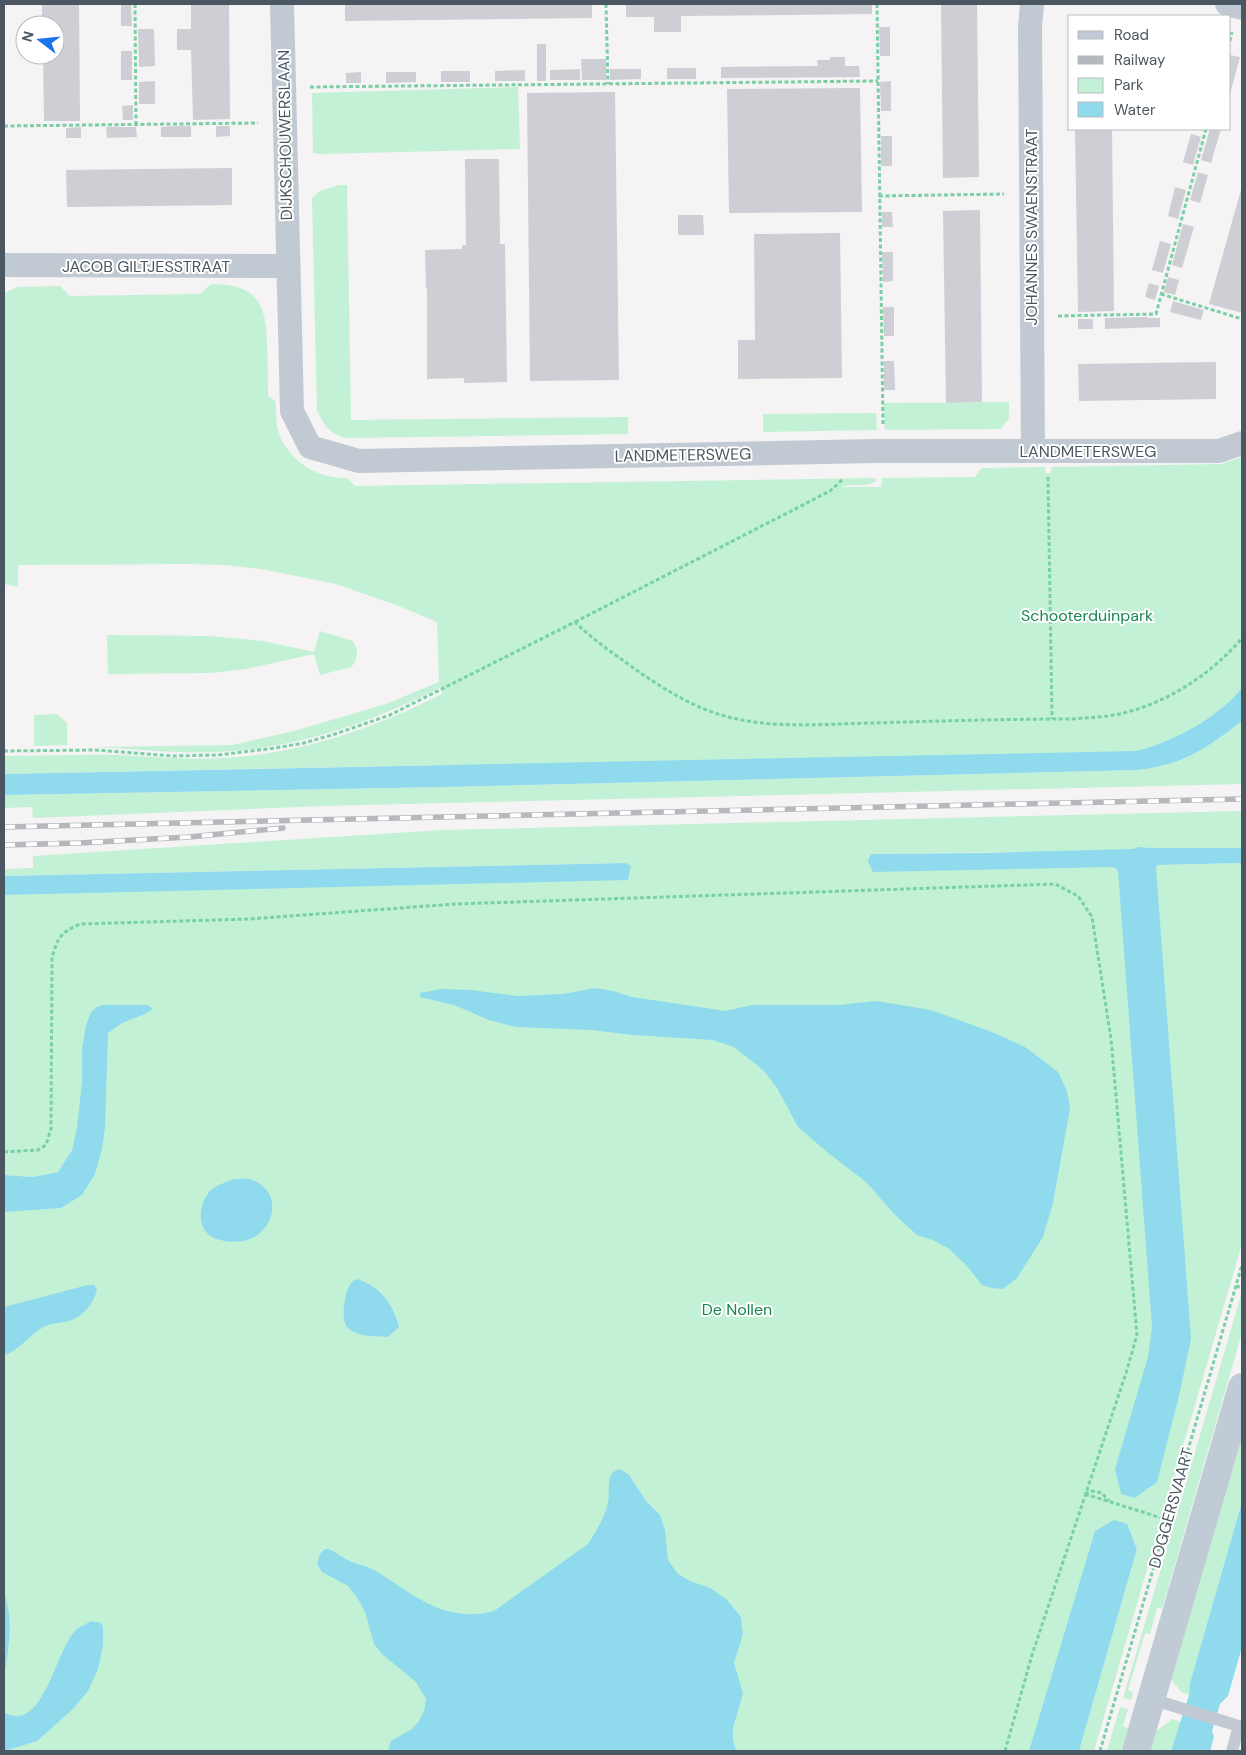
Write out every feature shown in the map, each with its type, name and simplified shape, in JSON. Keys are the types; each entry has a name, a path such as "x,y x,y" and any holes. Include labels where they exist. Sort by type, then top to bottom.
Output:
{"street":[{"name":"DIJKSCHOUWERSLAAN","path":"282,4 288,266"},
{"name":"JOHANNES SWAENSTRAAT","path":"1032,4 1030,27 1033,451"},
{"path":"1226,4 1242,8"},
{"name":"JACOB GILTJESSTRAAT","path":"4,265 288,266"},
{"name":"LANDMETERSWEG","path":"288,266 292,412 310,447 359,461 874,451 1219,450 1242,443"},
{"path":"1136,1751 1242,1387"}],"lane":[{"path":"1151,1699 1241,1726 1232,1751"}],"path":[{"path":"135,4 136,124"},
{"path":"606,4 608,84"},
{"path":"4,752 94,750 173,756 218,755 304,743 335,734 390,715 830,491 874,451 883,432 876,4"},
{"path":"284,88 878,81"},
{"path":"4,126 285,122"},
{"path":"1032,317 1156,314 1206,130"},
{"path":"879,196 1031,194"},
{"path":"1161,294 1242,319"},
{"path":"1033,451 1048,470 1052,718"},
{"path":"575,622 609,650 666,690 700,707 744,720 800,725 1107,716 1150,704 1171,694 1218,664 1242,638"},
{"path":"4,1152 38,1150 46,1145 51,1129 52,958 57,939 66,930 80,924 249,918 455,904 1055,884 1078,896 1092,917 1111,1039 1137,1335 1032,1654 1005,1751"},
{"name":"DOGGERSVAART","path":"1100,1751 1242,1265"},
{"path":"1236,1286 1242,1288"},
{"path":"1085,1494 1168,1520"}],"green space":[{"path":"518,87 520,149 313,153 312,93"},
{"path":"339,185 347,185 351,420 628,417 628,434 345,438 331,431 325,425 317,410 312,198 320,191"},
{"name":"Schooterduinpark","path":"211,284 240,288 250,293 262,309 267,334 268,396 276,402 277,426 286,448 294,457 313,470 324,475 347,478 355,486 875,478 876,481 873,483 842,487 881,487 882,478 975,477 982,468 1045,467 1045,473 1051,473 1051,467 1222,464 1242,457 1242,699 1162,757 464,776 443,765 4,774 4,756 118,755 206,759 263,754 342,736 392,717 442,694 441,687 362,722 306,739 278,745 220,752 95,747 232,745 294,731 386,704 439,682 437,622 399,606 336,584 261,569 190,564 18,565 18,587 4,584 4,293 18,287 60,286 70,296 200,294"},
{"path":"1009,402 1009,418 1001,429 885,430 883,403"},
{"path":"876,413 877,430 763,432 763,414"},
{"path":"320,631 353,641 357,655 351,667 320,675 314,654 246,669 211,673 108,674 107,635 210,636 263,641 314,652"},
{"path":"57,714 67,723 67,745 34,746 34,715"},
{"path":"1242,721 1242,784 322,806 33,818 32,807 4,808 4,795 444,787 1138,770 1168,764 1194,754"},
{"name":"De Nollen","path":"1242,811 1242,848 1159,865 1242,863 1242,1244 1094,1751 1079,1751 1137,1549 1134,1540 1073,1751 4,1751 4,1189 70,1177 76,1134 72,1150 58,1172 33,1177 4,1175 4,895 631,866 626,863 4,876 4,869 33,868 33,856 443,830","holes":["1043,852 869,860 872,854"]},
{"path":"1241,1295 1242,1333 1162,1609 1157,1608 1150,1634 1145,1633 1128,1690 1133,1692 1131,1700 1123,1698"},
{"path":"1242,1432 1242,1502 1190,1683 1189,1695 1181,1692 1170,1678"},
{"path":"1120,1707 1128,1709 1123,1726 1128,1728 1121,1751 1107,1751"},
{"path":"1172,1719 1181,1722 1171,1751 1149,1751 1155,1732"}],"water":[{"path":"1242,688 1242,721 1194,754 1154,768 1138,770 444,787 4,795 4,774 1136,751 1165,742 1208,719"},
{"path":"1139,847 1242,848 1242,863 1157,865 1156,868 1191,1339 1179,1396 1157,1482 1135,1498 1121,1494 1115,1469 1148,1357 1152,1327 1118,871 1116,868 1110,867 873,872 868,861 871,854 980,853 1133,849"},
{"path":"626,863 631,866 628,880 4,895 4,876"},
{"path":"595,988 632,997 726,1011 751,1005 839,1005 876,1001 931,1010 992,1032 1025,1047 1058,1072 1067,1091 1070,1108 1053,1203 1043,1237 1017,1278 1003,1289 982,1285 967,1266 948,1248 933,1240 917,1235 896,1216 866,1182 798,1127 777,1088 763,1070 734,1047 713,1040 633,1035 591,1030 516,1027 489,1020 454,1005 420,997 420,993 441,989 471,990 518,996 563,994"},
{"path":"103,1005 147,1005 153,1009 122,1023 108,1033 105,1128 102,1149 95,1174 82,1195 61,1208 4,1212 4,1175 33,1177 58,1172 72,1150 77,1128 82,1082 82,1049 86,1025 91,1012"},
{"path":"234,1179 251,1179 263,1186 270,1195 272,1204 272,1214 262,1231 253,1238 239,1242 223,1241 210,1236 204,1228 201,1218 204,1200 210,1191 218,1185"},
{"path":"358,1279 373,1287 385,1297 393,1311 399,1327 388,1337 355,1333 347,1327 344,1318 344,1304 349,1286 354,1280"},
{"path":"94,1285 97,1290 90,1305 83,1313 69,1321 45,1326 15,1350 4,1355 4,1307"},
{"path":"620,1469 629,1475 646,1501 660,1515 665,1530 668,1560 678,1574 690,1581 710,1588 726,1599 741,1617 743,1634 734,1663 743,1693 733,1728 733,1740 736,1751 388,1751 391,1741 412,1729 419,1721 424,1711 426,1699 416,1682 383,1655 374,1644 365,1612 358,1599 348,1586 322,1572 317,1564 320,1554 325,1549 329,1549 349,1561 369,1567 416,1597 444,1610 476,1614 494,1611 588,1544 607,1508 611,1475"},
{"path":"1242,1502 1242,1647 1228,1696 1220,1704 1212,1731 1214,1737 1210,1751 1171,1751 1189,1695 1190,1683"},
{"path":"1114,1520 1127,1524 1137,1549 1079,1751 1029,1751 1095,1531"},
{"path":"4,1592 10,1625 4,1677"},
{"path":"91,1621 101,1623 103,1628 103,1645 98,1669 88,1691 73,1709 37,1741 4,1751 4,1713 19,1716 29,1712 37,1704 69,1640 75,1631"}],"building":[{"path":"42,4 79,4 80,121 44,121 43,65 65,65 65,15 42,15"},
{"path":"121,4 131,4 132,26 121,26"},
{"path":"191,4 229,4 230,119 193,120 191,50 177,50 177,29 191,29"},
{"path":"345,4 592,4 592,18 345,21"},
{"path":"626,4 872,4 872,14 681,16 681,32 654,32 654,17 626,17"},
{"path":"941,4 977,4 979,177 943,178"},
{"path":"879,27 890,27 890,56 880,56"},
{"path":"138,29 154,29 155,66 139,67"},
{"path":"537,44 546,44 546,81 537,81"},
{"path":"121,51 132,51 132,80 121,80"},
{"path":"1231,55 1240,57 1231,90"},
{"path":"830,57 845,57 845,66 859,66 860,77 721,78 721,67 818,66 817,60 830,60"},
{"path":"581,59 606,59 606,80 582,80"},
{"path":"667,68 696,68 696,79 667,79"},
{"path":"580,69 580,80 550,80 550,70"},
{"path":"610,69 641,69 641,79 610,80"},
{"path":"525,70 525,81 495,81 495,71"},
{"path":"441,71 470,71 470,82 441,82"},
{"path":"361,72 361,83 346,83 346,73"},
{"path":"386,72 416,72 416,82 386,83"},
{"path":"155,81 155,104 139,104 139,82"},
{"path":"891,81 891,111 881,111 880,82"},
{"path":"860,88 862,212 729,213 727,89"},
{"path":"615,92 619,380 530,381 527,93"},
{"path":"133,105 133,120 123,120 122,106"},
{"path":"191,126 191,137 161,137 161,127"},
{"path":"216,126 230,126 230,136 216,137"},
{"path":"81,127 81,138 66,138 66,128"},
{"path":"106,127 136,127 137,137 107,138"},
{"path":"1075,130 1112,130 1114,311 1078,312"},
{"path":"1210,130 1221,130 1211,163 1201,160"},
{"path":"1191,134 1201,137 1193,165 1183,162"},
{"path":"881,136 892,136 892,166 881,166"},
{"path":"465,159 499,159 500,244 505,244 507,382 464,383 464,378 427,379 425,250 462,249 462,245 466,245"},
{"path":"232,168 232,205 67,207 66,170"},
{"path":"1198,172 1208,175 1200,203 1190,200"},
{"path":"1242,186 1242,313 1209,304"},
{"path":"1175,187 1186,190 1178,219 1168,216"},
{"path":"980,210 982,402 946,403 943,211"},
{"path":"882,212 892,212 893,227 882,227"},
{"path":"678,215 703,215 704,235 678,235"},
{"path":"1183,224 1194,227 1182,268 1172,265"},
{"path":"840,233 842,378 738,379 738,340 755,340 754,234"},
{"path":"1160,241 1171,244 1163,273 1152,270"},
{"path":"882,252 893,252 893,281 883,282"},
{"path":"1168,277 1179,280 1175,295 1164,292"},
{"path":"1149,283 1159,286 1155,300 1145,297"},
{"path":"1173,301 1204,310 1201,320 1170,312"},
{"path":"883,307 894,307 894,336 884,336"},
{"path":"1105,318 1160,318 1160,327 1105,329"},
{"path":"1078,319 1093,319 1093,329 1078,329"},
{"path":"884,361 894,361 895,390 884,390"},
{"path":"1216,362 1216,399 1079,401 1078,364"}],"railway":[{"path":"4,827 1242,799"},
{"path":"4,845 189,837 283,828"}]}
